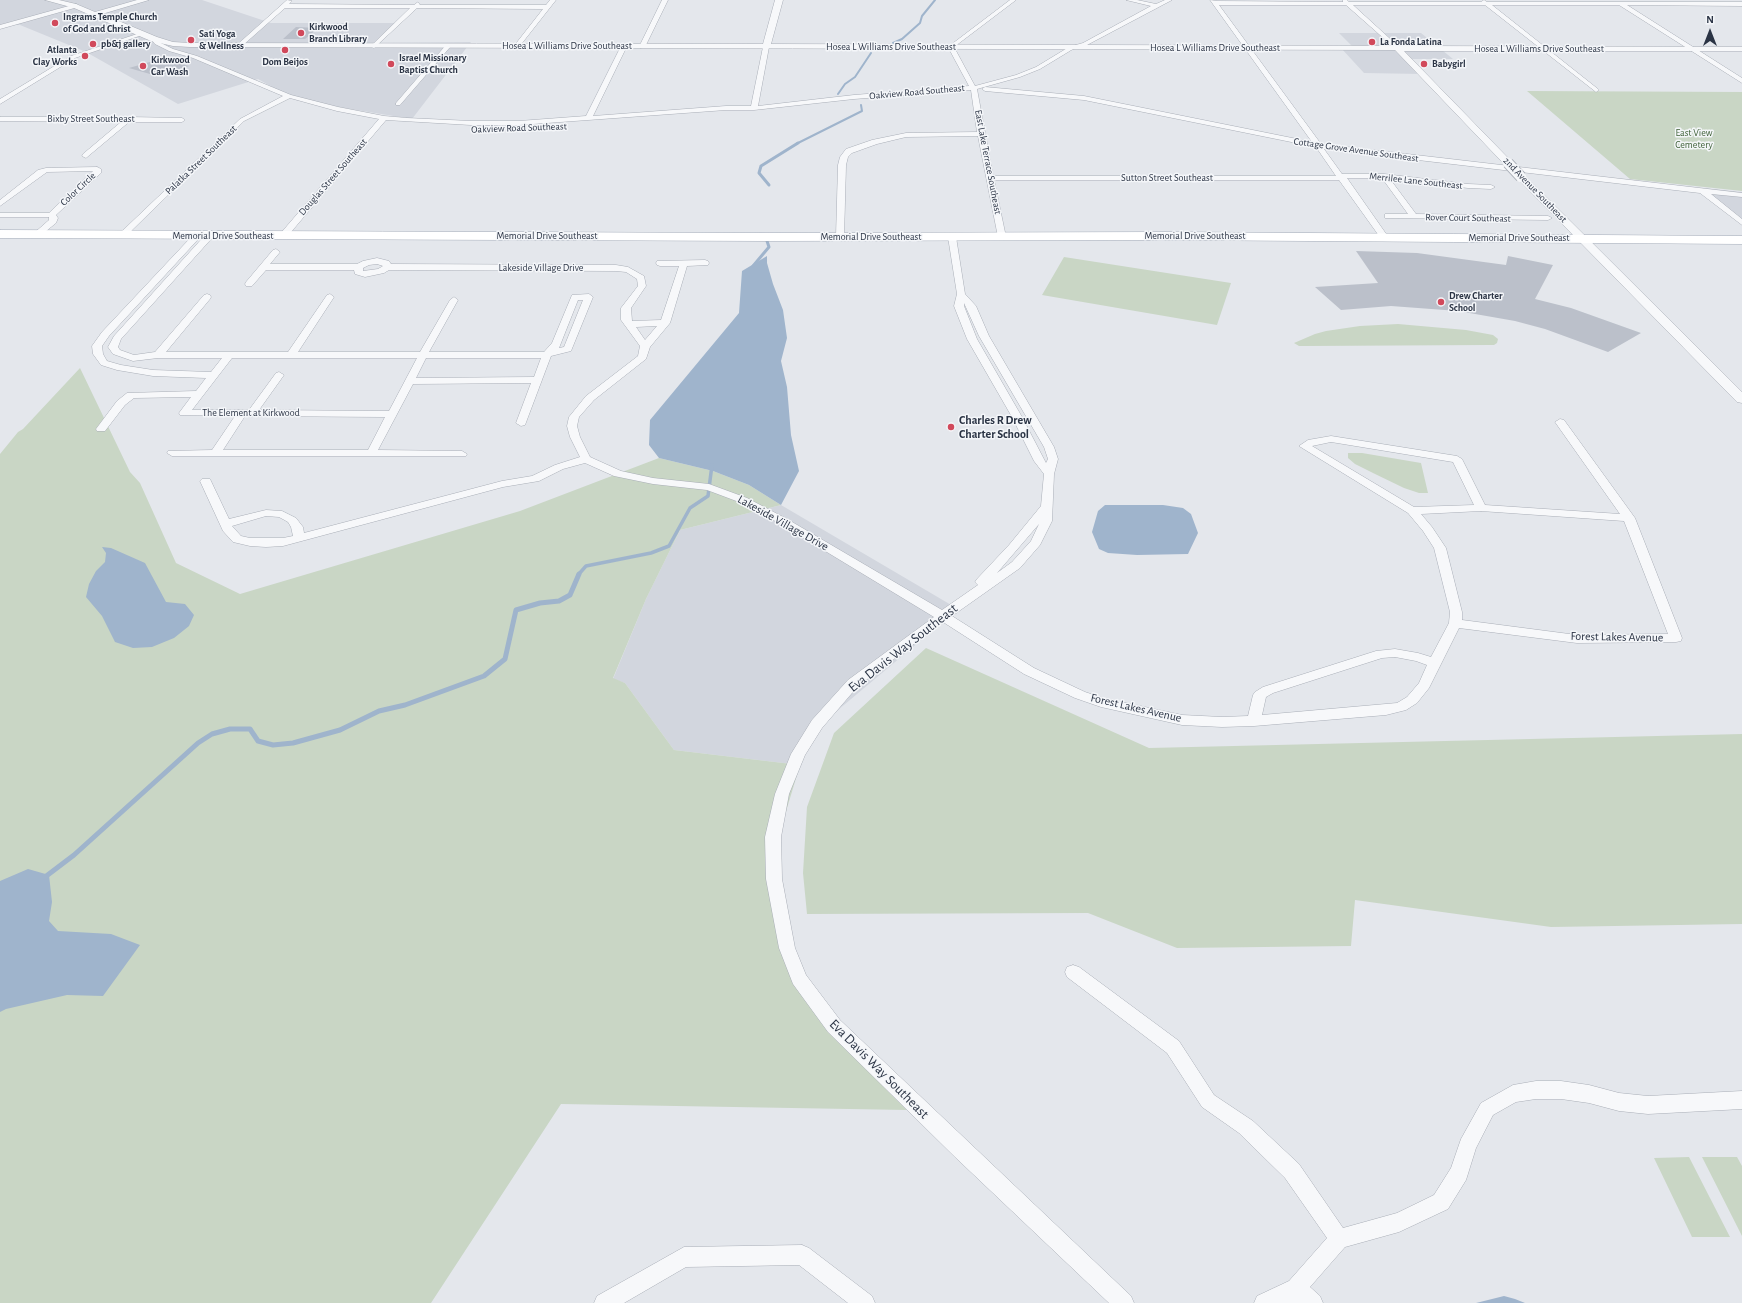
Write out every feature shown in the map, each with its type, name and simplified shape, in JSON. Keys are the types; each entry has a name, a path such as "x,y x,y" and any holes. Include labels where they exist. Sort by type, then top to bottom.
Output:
{"main road":[{"name":"Memorial Drive Southeast","path":"0,234 1742,240"}],"street":[{"name":"Hosea L Williams Drive Southeast","path":"49,0 76,6 154,39 173,44 190,45 1742,49"},
{"path":"95,14 144,0"},
{"path":"240,45 291,0"},
{"path":"374,46 422,0"},
{"path":"517,46 553,0"},
{"path":"642,46 665,0"},
{"path":"754,108 766,47 779,0"},
{"path":"951,47 1014,0"},
{"path":"1129,0 1146,4"},
{"path":"1135,8 1146,4 1169,0"},
{"path":"1214,1 1617,2 1742,4"},
{"path":"1214,1 1321,147 1385,238"},
{"path":"1346,2 1397,48"},
{"path":"1483,2 1596,90"},
{"path":"1617,2 1742,81"},
{"name":"Oakview Road Southeast","path":"289,96 300,105 378,124 466,130 524,128 730,113 754,108 854,97 973,88 999,82 1038,68 1072,48 1085,44 1156,3"},
{"path":"0,27 76,6"},
{"path":"284,6 547,8"},
{"path":"0,102 73,57 142,34"},
{"path":"1072,48 1068,44 1078,38"},
{"name":"Oakview Road Southeast","path":"154,39 157,43 166,47 195,57 289,96 337,109 384,118 471,123 519,123 726,108 754,108"},
{"path":"190,45 186,50 195,57"},
{"path":"398,104 448,46"},
{"path":"588,119 624,46"},
{"name":"East Lake Terrace Southeast","path":"951,47 973,88 1002,237"},
{"name":"2nd Avenue Southeast","path":"1397,48 1582,239 1742,399"},
{"path":"999,82 998,87 1005,90"},
{"name":"Cottage Grove Avenue Southeast","path":"973,88 1084,98 1321,147 1429,165 1742,195"},
{"name":"Palatka Street Southeast","path":"122,235 242,120 255,112 289,96"},
{"name":"Douglas Street Southeast","path":"283,236 384,118"},
{"name":"Bixby Street Southeast","path":"0,119 182,120"},
{"path":"86,156 128,119"},
{"path":"840,237 842,165 844,157 849,151 875,142 906,135 981,134"},
{"path":"1429,165 1429,182"},
{"name":"Color Circle","path":"0,204 41,172 46,170 97,169 98,171 51,215 54,218 53,221 37,234"},
{"path":"1384,176 1414,217"},
{"name":"Merrilee Lane Southeast","path":"1342,177 1384,176 1429,182 1491,187"},
{"name":"Sutton Street Southeast","path":"991,178 1342,177"},
{"path":"1702,190 1742,223"},
{"path":"0,215 51,215"},
{"name":"Rover Court Southeast","path":"1388,216 1548,218"},
{"path":"204,235 116,338 113,347 116,352 133,358 158,355 548,354 568,349 589,297"},
{"path":"204,235 106,334 97,346 98,354 104,363 120,368 153,373 213,375"},
{"name":"Eva Davis Way Southeast","path":"952,237 961,294 959,306 972,339 1017,417 1039,461 1049,474"},
{"path":"249,284 276,252"},
{"name":"Lakeside Village Drive","path":"263,267 359,267 366,262 377,261 386,262 387,267"},
{"path":"660,263 705,263"},
{"path":"206,481 229,531 237,539 250,542 283,542 502,484 535,479 559,467 586,458 575,437 572,426 574,417 590,398 643,356 645,346 665,323 684,263"},
{"name":"Lakeside Village Drive","path":"359,267 358,272 365,274 381,272 387,267 616,268 628,270 641,278 642,286 626,308 626,320 628,324"},
{"name":"Eva Davis Way Southeast","path":"961,294 971,306 984,336 1049,447 1053,459 1049,474 1046,521 1036,542 1016,565 962,602 944,617 853,683 817,724 798,754 782,794 773,838 774,879 787,948 799,979 834,1026 962,1150 1124,1303"},
{"path":"158,355 207,297"},
{"path":"291,355 330,297"},
{"path":"371,454 454,300"},
{"path":"628,324 665,323"},
{"path":"628,324 645,346"},
{"path":"521,423 548,354"},
{"name":"The Element at Kirkwood","path":"228,355 184,413 392,414"},
{"path":"120,368 133,358"},
{"path":"215,454 279,375"},
{"path":"409,381 537,380"},
{"path":"101,429 121,403 131,395 198,394"},
{"name":"Forest Lakes Avenue","path":"944,617 1029,671 1080,695 1101,702 1182,720 1222,722 1386,710 1401,707 1412,700 1424,685 1455,623 1577,639 1676,638 1629,518 1560,422"},
{"path":"1455,623 1456,612 1440,548 1428,529 1412,511 1304,446 1312,442 1331,439 1457,458 1481,508"},
{"path":"172,453 462,454"},
{"name":"Lakeside Village Drive","path":"586,458 601,467 624,475 653,481 689,484 709,488 743,500 783,521 944,617"},
{"path":"1412,511 1481,508 1629,518"},
{"path":"226,524 266,513 282,514 292,520 297,527 298,538"},
{"path":"1254,720 1260,695 1268,690 1381,654 1394,653 1418,657 1434,663"},
{"path":"1073,972 1173,1047 1208,1101 1246,1127 1292,1171 1339,1239"},
{"path":"1264,1303 1294,1295 1339,1239 1399,1222 1441,1202 1458,1173 1468,1145 1487,1109 1513,1094 1536,1090 1561,1090 1589,1094 1619,1102 1648,1105 1742,1100"},
{"path":"604,1303 684,1257 802,1255 865,1303"},
{"path":"1294,1295 1313,1303"}],"shaded area":[{"path":"0,0 202,0 271,23 400,23 380,43 471,42 412,119 295,100 258,79 178,104 86,52 20,25 0,25"},
{"path":"1339,33 1421,33 1453,59 1407,59 1422,74 1364,73 1341,48 1354,48"},
{"path":"1702,188 1742,192 1742,221"},
{"path":"781,505 958,609 819,726 800,765 674,750 625,683 613,679 646,599 680,530"}],"green space":[{"name":"East View Cemetery","path":"1527,91 1742,92 1742,191 1630,179"},
{"path":"1064,257 1231,283 1217,325 1042,295"},
{"path":"1398,324 1466,330 1493,335 1498,339 1497,343 1494,345 1299,346 1294,343 1326,331 1360,326"},
{"path":"80,368 130,472 140,483 176,563 240,594 520,511 659,458 713,471 749,485 781,505 680,530 646,599 613,678 625,683 674,750 800,765 778,838 789,972 907,1110 561,1104 431,1303 0,1303 0,454 18,432 23,429"},
{"path":"1348,453 1362,453 1421,463 1428,493 1419,493 1404,488 1355,464 1348,458"},
{"path":"926,648 1149,748 1742,734 1742,924 1551,927 1355,900 1351,946 1177,948 1088,913 807,914 803,873 807,807 834,733"},
{"path":"1689,1157 1730,1237 1692,1237 1654,1158"},
{"path":"1702,1157 1737,1157 1742,1166 1742,1236"}],"water":[{"path":"767,256 767,263 773,284 783,310 787,338 781,361 787,387 791,435 799,471 781,505 749,485 713,471 659,458 649,445 650,420 739,313 742,271"},
{"path":"1105,505 1163,505 1183,508 1191,514 1198,533 1188,554 1137,555 1108,553 1099,549 1092,532 1098,511"},
{"path":"102,547 111,548 145,563 166,602 185,604 194,615 189,626 174,638 152,647 133,648 115,642 102,616 86,597 89,584 96,571 105,562 106,553"},
{"path":"28,869 49,875 52,902 49,921 58,931 111,934 140,945 103,996 67,995 6,1009 0,1012 0,881"},
{"path":"1504,1296 1525,1303 1476,1303"}],"building":[{"name":"Kirkwood Branch Library","path":"296,27 318,28 305,39 283,39"},
{"path":"160,59 189,66 157,76 129,68"},
{"name":"Drew Charter School","path":"1356,251 1417,253 1506,265 1508,256 1553,265 1535,299 1571,308 1641,333 1608,352 1545,329 1515,321 1458,311 1391,306 1341,310 1315,287 1378,283"}],"waterway":[{"path":"893,43 902,39 920,23 922,16 935,0"},
{"path":"838,94 845,84 855,77 871,53"},
{"path":"798,143 862,111 861,105"},
{"path":"769,185 759,173 761,166 798,143"},
{"path":"753,266 769,247 767,241"},
{"path":"578,575 586,566 651,553 669,546 690,508 708,496 712,465"},
{"path":"45,877 74,855 198,743 212,734 230,729 250,729 258,741 273,745 293,743 340,730 379,711 405,705 484,676 505,659 516,610 540,603 559,601 570,595 579,574"}],"place":[{"name":"Ingrams Temple Church of God and Christ","path":"55,23"},
{"name":"Kirkwood Branch Library","path":"301,33"},
{"name":"Sati Yoga & Wellness","path":"191,40"},
{"name":"La Fonda Latina","path":"1372,42"},
{"name":"pb&j gallery","path":"93,44"},
{"name":"Dom Beijos","path":"285,50"},
{"name":"Atlanta Clay Works","path":"85,56"},
{"name":"Israel Missionary Baptist Church","path":"391,64"},
{"name":"Babygirl","path":"1424,64"},
{"name":"Kirkwood Car Wash","path":"143,66"},
{"name":"Drew Charter School","path":"1441,302"},
{"name":"Charles R Drew Charter School","path":"951,427"}]}
